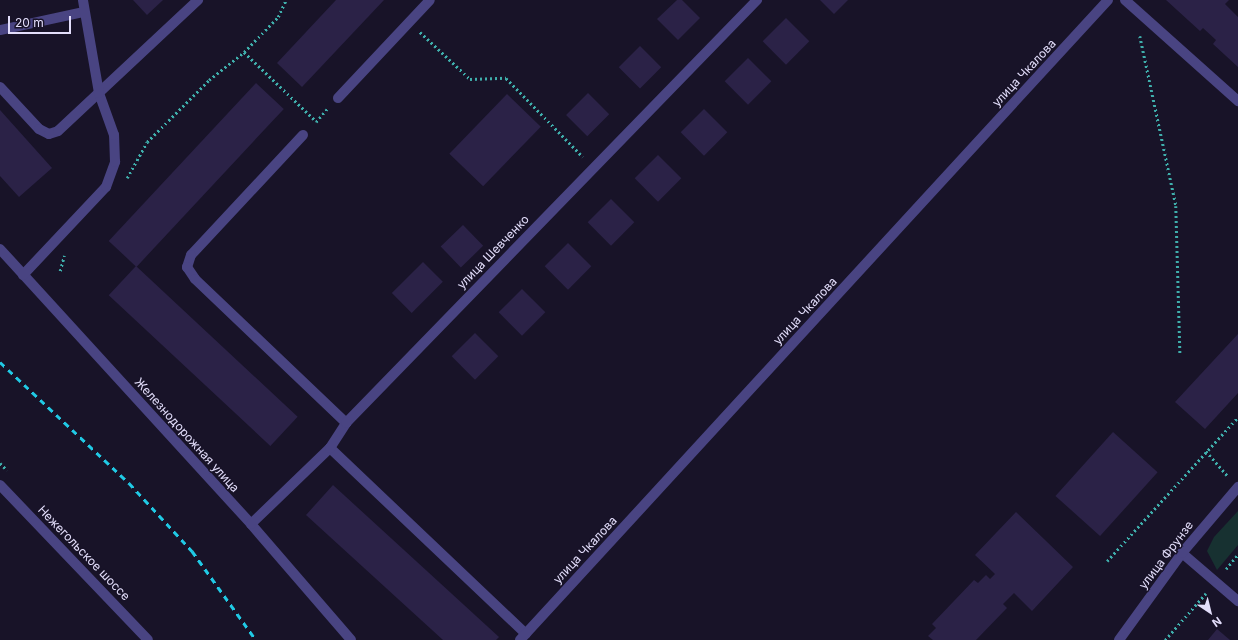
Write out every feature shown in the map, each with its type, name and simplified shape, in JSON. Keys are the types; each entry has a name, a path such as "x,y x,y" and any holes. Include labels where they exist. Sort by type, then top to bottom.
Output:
{"street":[{"path":"23,275 106,187 115,162 114,135 99,93 83,0"},
{"path":"0,87 39,129 48,134 58,131 198,0"},
{"path":"338,98 430,0"},
{"name":"улица Шевченко","path":"251,524 330,448 346,423 757,0"},
{"name":"улица Чкалова","path":"523,637 1108,0"},
{"path":"1125,0 1238,101"},
{"path":"0,30 84,12"},
{"path":"303,135 191,255 187,267 194,279 346,423"},
{"name":"Железнодорожная улица","path":"0,249 251,524 351,640"},
{"path":"330,448 523,637"},
{"name":"Нежегольское шоссе","path":"0,485 148,640"},
{"name":"улица Фрунзе","path":"1119,640 1182,553 1238,487"},
{"path":"1182,553 1238,601"}],"path":[{"path":"124,182 157,131 209,80 244,52 278,17 286,0"},
{"path":"1134,8 1176,206 1180,353"},
{"path":"410,22 470,79 506,78 593,168"},
{"path":"244,52 316,121"},
{"path":"303,135 338,98"},
{"path":"60,271 66,249"},
{"path":"1107,561 1238,417"},
{"path":"1206,451 1238,487"},
{"path":"1165,640 1238,554"}],"green space":[{"path":"1238,511 1238,545 1217,570 1207,551 1214,537"}],"building":[{"path":"133,0 163,0 147,15"},
{"path":"336,0 384,0 302,87 277,63"},
{"path":"677,0 682,0 700,18 678,40 657,19"},
{"path":"820,0 848,0 834,14"},
{"path":"1166,0 1229,0 1225,4 1238,17 1238,67 1213,44 1216,40 1203,28 1200,31"},
{"path":"786,18 809,41 786,65 763,41"},
{"path":"640,46 661,67 640,88 619,67"},
{"path":"748,58 771,81 748,105 725,81"},
{"path":"256,83 284,109 136,267 109,241"},
{"path":"588,93 609,114 587,136 566,115"},
{"path":"507,94 541,127 483,186 449,154"},
{"path":"704,109 727,132 704,156 681,132"},
{"path":"0,110 52,168 19,197 0,176"},
{"path":"658,155 681,178 658,202 635,178"},
{"path":"611,199 634,222 611,246 588,222"},
{"path":"463,225 483,246 461,267 441,247"},
{"path":"568,243 591,266 568,290 545,266"},
{"path":"423,262 443,282 412,313 392,293"},
{"path":"136,266 298,417 270,446 109,295"},
{"path":"522,289 545,312 522,336 499,312"},
{"path":"475,333 498,356 475,380 452,356"},
{"path":"1238,334 1238,393 1205,429 1175,402"},
{"path":"1113,432 1158,472 1100,536 1055,496"},
{"path":"333,485 499,637 496,640 443,640 306,515"},
{"path":"1016,512 1073,567 1032,611 1014,593 1003,604 1007,608 976,640 933,640 928,636 936,628 932,624 974,580 978,583 986,575 990,579 995,574 975,555"},
{"path":"1217,629 1230,640 1208,640"}],"railway":[{"path":"0,362 129,483 192,551 256,640"}]}
